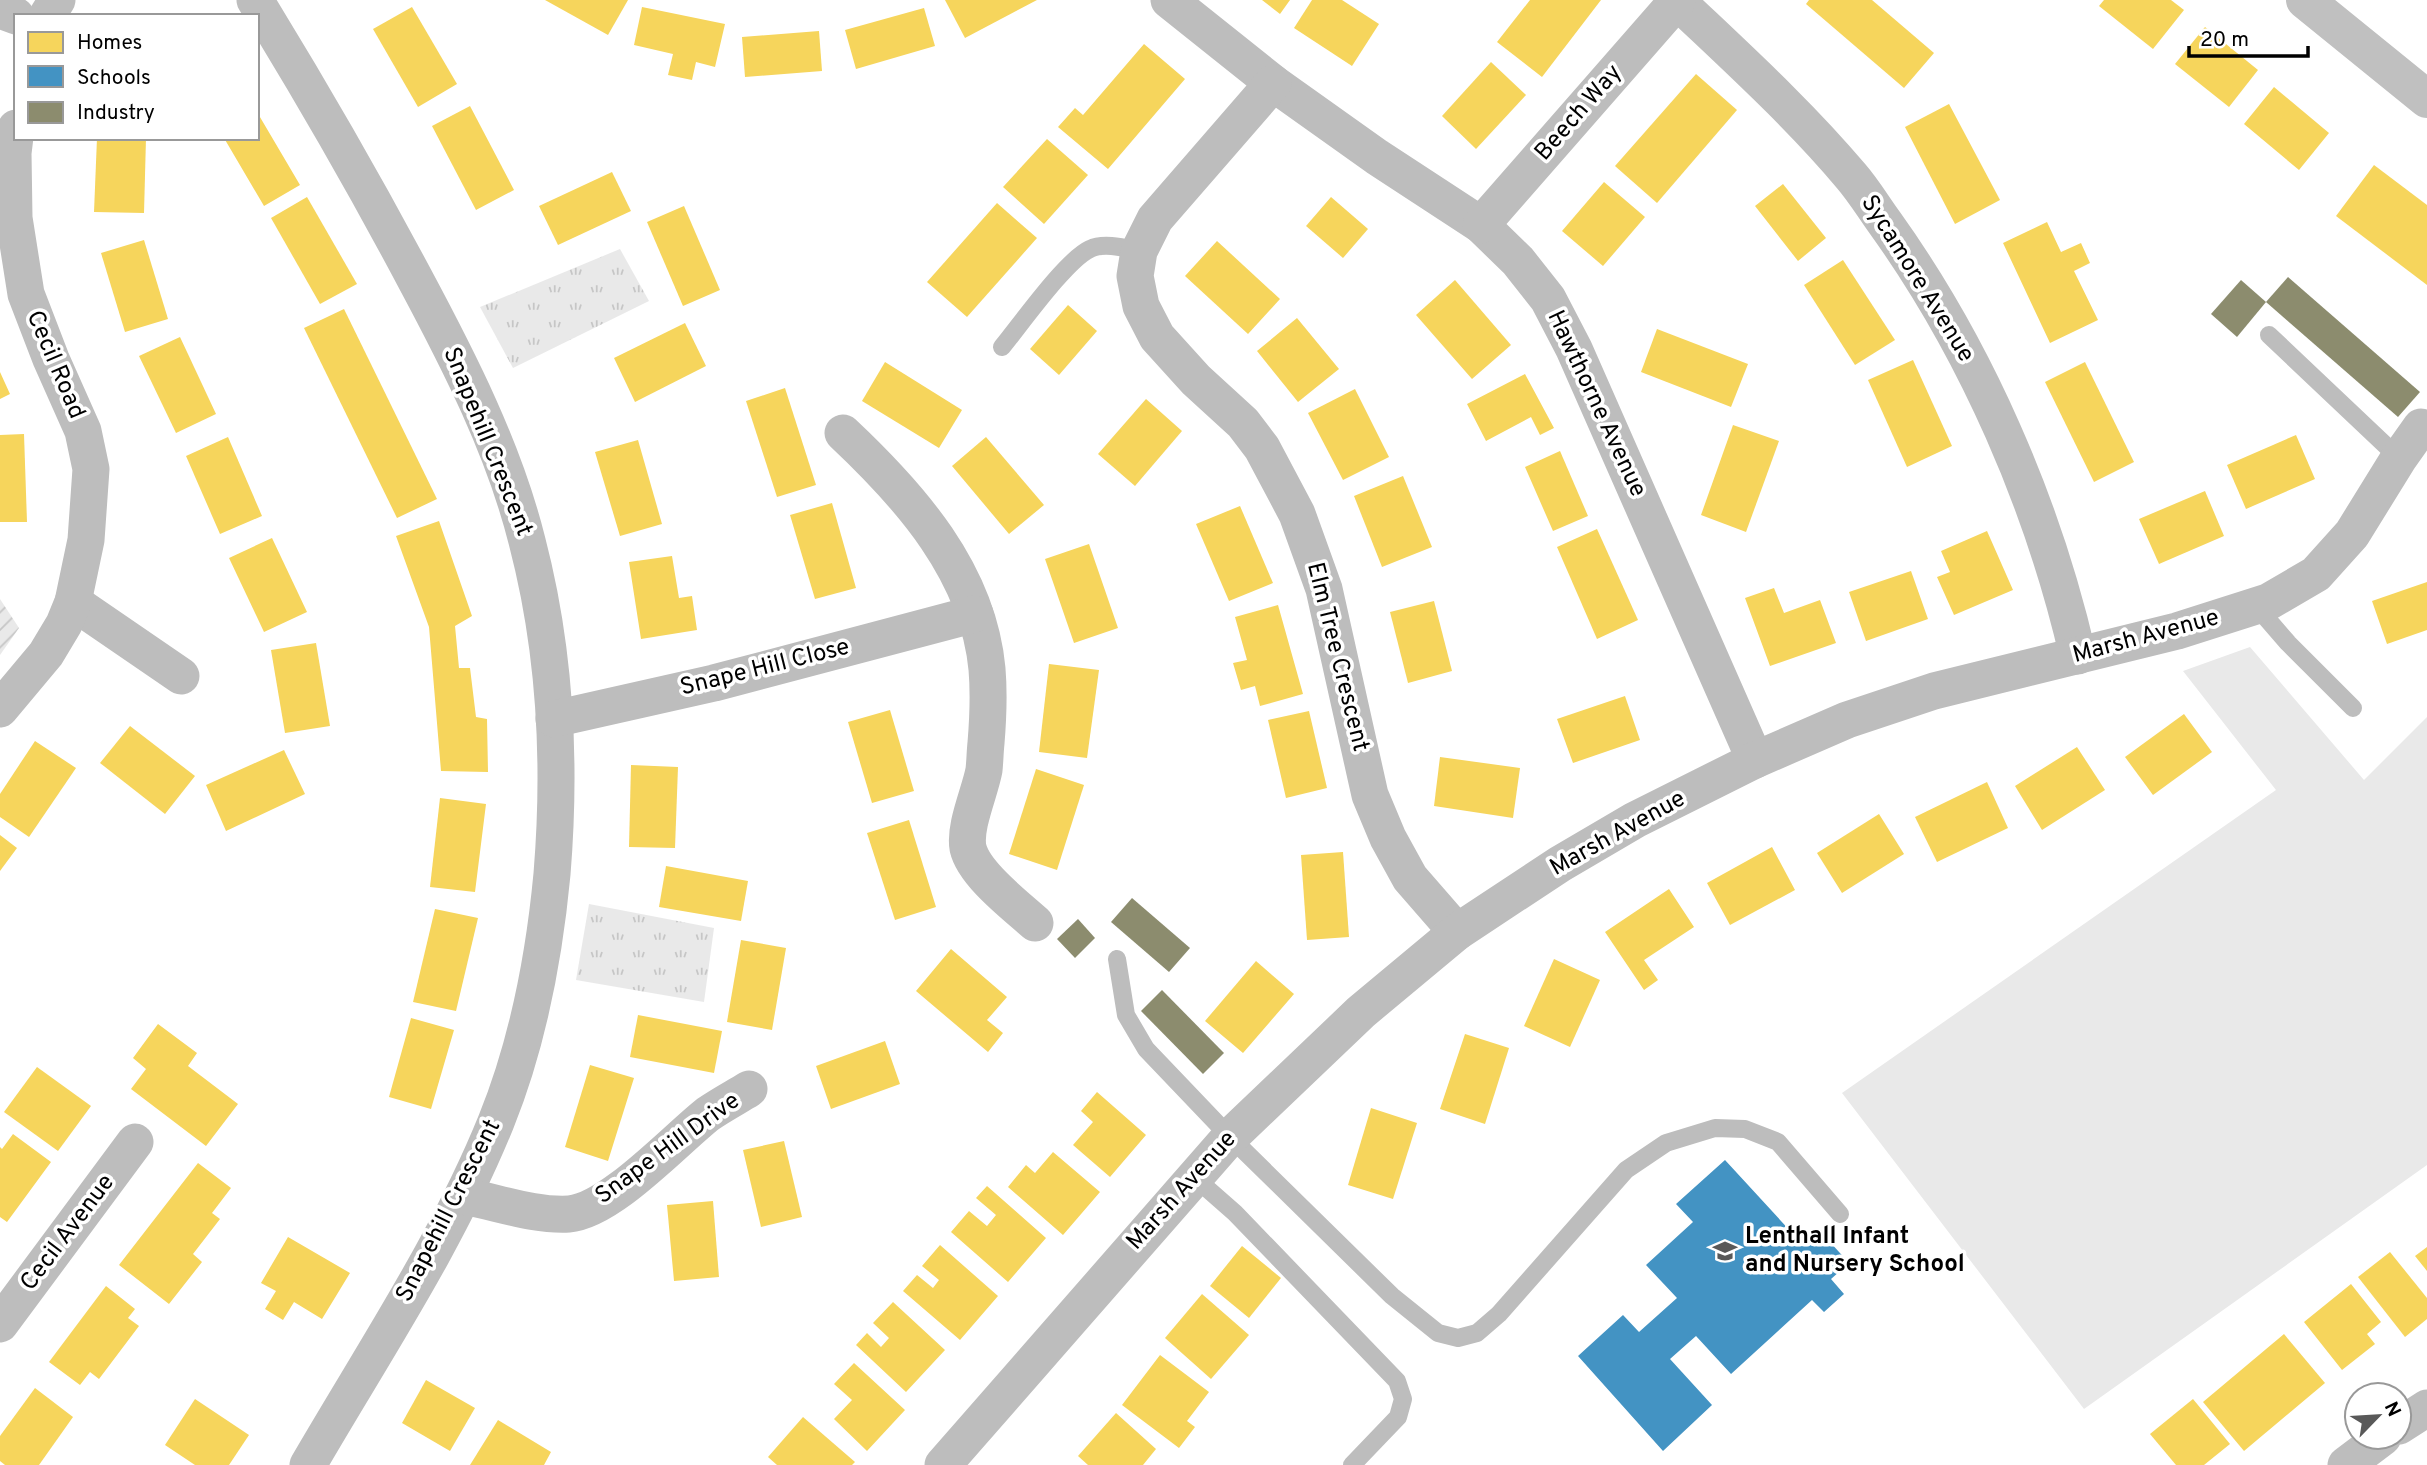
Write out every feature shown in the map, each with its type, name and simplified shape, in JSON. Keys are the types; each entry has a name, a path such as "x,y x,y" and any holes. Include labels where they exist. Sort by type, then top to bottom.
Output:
{"main road":[{"path":"2305,0 2427,99"}],"street":[{"name":"Snapehill Crescent","path":"255,0 374,201 471,389 508,480 527,541 545,630 554,719 556,824 539,974 526,1035 501,1109 463,1195 308,1465"},
{"name":"Hawthorne Avenue","path":"1169,0 1273,83 1377,158 1481,226 1518,261 1548,299 1574,349 1755,760"},
{"name":"Beech Way","path":"1481,226 1676,0"},
{"name":"Sycamore Avenue","path":"1676,0 1787,106 1852,177 1904,250 1954,329 1993,411 2034,508 2067,609 2078,656"},
{"name":"Elm Tree Crescent","path":"1273,83 1155,219 1139,251 1135,276 1141,306 1157,337 1196,380 1243,423 1262,448 1297,514 1324,589 1370,795 1388,838 1410,878 1457,932"},
{"name":"Cecil Road","path":"0,709 46,654 64,624 73,602 86,540 91,469 83,430 26,294 14,218 15,140"},
{"name":"Marsh Avenue","path":"943,1465 1230,1137 1362,1012 1457,932 1560,864 1635,820 1755,760 1847,720 1934,691 2177,631 2268,602 2316,575 2352,534 2421,426"},
{"path":"842,433 899,490 927,524 953,565 975,614 987,667 988,715 984,769 968,848 979,870 1035,923"},
{"path":"73,602 181,676"},
{"name":"Snape Hill Close","path":"554,719 714,683 975,614"},
{"name":"Snape Hill Drive","path":"463,1195 549,1213 573,1214 613,1194 709,1113 750,1089"},
{"name":"Cecil Avenue","path":"0,1324 135,1142"},
{"path":"2346,1465 2364,1451"}],"lane":[{"path":"1002,347 1074,259 1092,247 1112,246 1139,251"},
{"path":"2269,335 2399,458"},
{"path":"2256,606 2288,643 2353,708"},
{"path":"1117,959 1126,1015 1146,1049 1230,1137 1392,1296 1438,1333 1458,1338 1477,1333 1499,1314 1626,1170 1666,1143 1715,1128 1745,1129 1778,1142 1840,1214"},
{"path":"1194,1177 1235,1213 1397,1381 1403,1399 1398,1417 1352,1465"}],"green space":[{"path":"620,249 649,301 513,368 480,307"},
{"path":"0,599 19,628 0,655"},
{"path":"2250,647 2364,780 2427,717 2427,1165 2084,1409 1842,1093 2276,790 2183,671"},
{"path":"589,904 714,928 704,1002 576,980"}],"building: Homes":[{"path":"545,0 628,0 608,35"},
{"path":"945,0 1037,0 965,38"},
{"path":"1262,0 1290,0 1280,14"},
{"path":"1312,0 1342,0 1379,24 1352,66 1294,28"},
{"path":"1530,0 1601,0 1542,77 1497,42"},
{"path":"1809,0 1872,0 1934,53 1904,88 1806,4"},
{"path":"2104,0 2171,0 2184,10 2153,49 2099,6"},
{"path":"412,7 457,84 418,107 373,29"},
{"path":"642,7 725,24 715,67 696,62 692,80 668,75 673,54 634,45"},
{"path":"924,8 935,46 856,69 845,30"},
{"path":"2205,27 2258,70 2229,107 2175,64"},
{"path":"819,31 822,71 745,77 742,37"},
{"path":"1144,44 1185,79 1108,169 1058,127 1075,108 1083,115"},
{"path":"1491,62 1526,95 1476,149 1442,116"},
{"path":"1696,74 1737,110 1657,203 1615,166"},
{"path":"2274,87 2329,133 2299,170 2244,124"},
{"path":"1949,104 2000,200 1955,224 1905,127"},
{"path":"470,106 514,190 476,210 432,126"},
{"path":"259,115 300,185 264,206 225,140 259,140"},
{"path":"1047,139 1088,175 1044,224 1003,187"},
{"path":"97,140 146,140 144,213 94,212"},
{"path":"2374,165 2427,205 2427,285 2336,216"},
{"path":"612,172 631,211 558,245 539,206"},
{"path":"1604,182 1645,217 1603,266 1562,231"},
{"path":"1783,184 1826,238 1798,261 1755,206"},
{"path":"307,197 357,284 320,304 271,218"},
{"path":"1331,197 1368,229 1343,258 1306,226"},
{"path":"997,203 1037,238 967,317 927,282"},
{"path":"684,206 720,290 683,306 647,222"},
{"path":"2047,222 2061,252 2081,243 2090,263 2074,271 2098,320 2050,343 2003,243"},
{"path":"144,240 168,319 125,332 101,253"},
{"path":"1217,241 1280,299 1248,334 1185,276"},
{"path":"1843,260 1895,340 1855,365 1804,285"},
{"path":"1455,280 1511,345 1472,379 1416,315"},
{"path":"1068,305 1097,331 1059,375 1030,349"},
{"path":"344,309 437,499 397,518 304,328"},
{"path":"1297,318 1339,369 1298,402 1257,351"},
{"path":"685,323 706,366 635,402 614,358"},
{"path":"1657,329 1748,364 1731,407 1641,372"},
{"path":"180,337 216,414 176,433 139,356"},
{"path":"1913,360 1952,446 1907,467 1868,380"},
{"path":"885,362 962,410 939,448 862,401"},
{"path":"2085,362 2134,462 2094,482 2045,382"},
{"path":"0,372 10,394 0,399"},
{"path":"1525,374 1554,428 1540,435 1531,417 1486,441 1467,404"},
{"path":"785,388 816,485 777,497 746,401"},
{"path":"1355,389 1389,457 1343,480 1308,413"},
{"path":"1146,399 1182,431 1135,486 1098,454"},
{"path":"1733,425 1779,441 1746,532 1701,515"},
{"path":"24,434 27,522 0,522 0,435"},
{"path":"2296,435 2315,479 2246,509 2227,465"},
{"path":"228,437 262,516 220,534 186,456"},
{"path":"986,437 1044,505 1009,534 952,466"},
{"path":"638,440 662,524 620,536 595,452"},
{"path":"1560,451 1588,516 1553,531 1525,467"},
{"path":"1403,476 1432,547 1382,567 1354,496"},
{"path":"2205,491 2224,536 2159,564 2139,519"},
{"path":"832,503 856,588 815,599 790,515"},
{"path":"1240,506 1273,583 1229,601 1196,524"},
{"path":"439,521 472,616 455,626 459,668 470,668 476,717 487,719 488,772 441,771 429,627 396,536"},
{"path":"1597,529 1638,620 1597,639 1557,547"},
{"path":"1987,531 2013,590 1954,615 1937,577 1950,572 1941,551"},
{"path":"272,538 307,612 264,632 229,558"},
{"path":"1089,544 1118,628 1074,643 1045,559"},
{"path":"672,556 679,598 692,596 697,630 641,639 629,562"},
{"path":"1911,571 1928,619 1866,641 1849,592"},
{"path":"2427,582 2427,630 2387,644 2372,601"},
{"path":"1774,588 1784,613 1820,600 1836,643 1770,666 1745,598"},
{"path":"1434,601 1452,671 1408,683 1390,612"},
{"path":"1278,605 1303,694 1260,706 1255,686 1241,690 1233,663 1247,660 1235,617"},
{"path":"316,643 330,726 285,733 271,650"},
{"path":"1049,664 1099,670 1087,758 1039,752"},
{"path":"1625,696 1640,740 1573,763 1557,719"},
{"path":"890,710 914,791 872,803 848,722"},
{"path":"1309,711 1327,788 1286,798 1268,720"},
{"path":"2184,714 2212,752 2153,795 2125,757"},
{"path":"130,726 195,776 165,814 100,763"},
{"path":"35,741 76,768 29,837 0,817 0,794"},
{"path":"2077,747 2105,790 2042,830 2015,786"},
{"path":"284,750 305,794 226,831 206,785"},
{"path":"1440,757 1520,768 1513,818 1434,806"},
{"path":"631,765 678,767 675,848 629,847"},
{"path":"1036,769 1084,785 1057,870 1009,854"},
{"path":"1987,782 2008,828 1937,862 1915,817"},
{"path":"440,798 486,804 475,892 430,887"},
{"path":"1879,814 1904,854 1842,893 1817,853"},
{"path":"909,820 936,907 895,920 867,833"},
{"path":"0,835 17,848 0,871"},
{"path":"1772,847 1795,890 1730,925 1707,883"},
{"path":"1343,852 1349,937 1307,940 1301,855"},
{"path":"666,866 748,881 741,921 659,907"},
{"path":"1669,889 1694,927 1644,960 1658,980 1644,990 1605,932"},
{"path":"435,909 478,918 456,1011 413,1002"},
{"path":"741,940 786,948 772,1030 727,1022"},
{"path":"951,949 1007,997 987,1020 1003,1033 988,1052 916,991"},
{"path":"1554,959 1600,980 1570,1047 1524,1026"},
{"path":"1256,961 1294,994 1243,1053 1205,1021"},
{"path":"638,1015 722,1031 714,1073 630,1057"},
{"path":"411,1018 454,1030 431,1109 389,1097"},
{"path":"158,1024 197,1053 188,1066 238,1104 206,1146 131,1089 146,1069 133,1058"},
{"path":"1465,1034 1509,1048 1485,1124 1440,1109"},
{"path":"885,1041 900,1084 831,1109 816,1066"},
{"path":"590,1065 634,1078 608,1161 565,1147"},
{"path":"37,1067 91,1106 58,1151 4,1112"},
{"path":"1097,1092 1146,1135 1110,1177 1073,1145 1093,1122 1081,1111"},
{"path":"1371,1108 1417,1123 1393,1199 1348,1185"},
{"path":"13,1134 51,1162 7,1222 0,1217 0,1147 2,1149"},
{"path":"784,1141 802,1217 761,1227 743,1150"},
{"path":"1053,1152 1100,1192 1063,1235 1008,1187 1026,1165 1035,1173"},
{"path":"198,1163 231,1188 212,1213 220,1219 193,1254 202,1262 169,1304 119,1265"},
{"path":"987,1186 1046,1238 1008,1282 951,1232 969,1211 987,1226 996,1215 976,1198"},
{"path":"713,1201 719,1277 674,1281 667,1205"},
{"path":"288,1237 350,1273 322,1319 294,1302 283,1320 265,1309 276,1291 261,1283"},
{"path":"940,1245 998,1296 960,1340 903,1291 917,1275 933,1288 939,1280 922,1266"},
{"path":"1242,1246 1281,1278 1249,1318 1210,1286"},
{"path":"2427,1247 2427,1271 2415,1256"},
{"path":"2390,1252 2427,1298 2427,1319 2405,1337 2358,1277"},
{"path":"2351,1284 2381,1322 2367,1334 2375,1344 2342,1370 2304,1322"},
{"path":"106,1286 135,1309 128,1318 139,1326 99,1379 90,1372 80,1385 49,1362"},
{"path":"1202,1294 1249,1335 1211,1379 1165,1338"},
{"path":"893,1302 945,1350 906,1392 856,1345 867,1333 881,1347 889,1338 873,1323"},
{"path":"2284,1334 2325,1383 2244,1451 2203,1402"},
{"path":"1160,1355 1209,1392 1187,1421 1195,1427 1179,1448 1122,1405"},
{"path":"854,1363 905,1410 867,1451 834,1419 852,1400 834,1384"},
{"path":"426,1380 475,1408 450,1451 402,1423"},
{"path":"35,1388 73,1417 39,1465 5,1465 0,1461 0,1436"},
{"path":"195,1399 249,1435 229,1465 195,1465 165,1445"},
{"path":"2193,1399 2230,1444 2204,1465 2176,1465 2150,1434"},
{"path":"1116,1413 1156,1449 1143,1465 1088,1465 1078,1456"},
{"path":"803,1417 855,1462 852,1465 777,1465 768,1457"},
{"path":"498,1420 551,1452 544,1465 470,1465"}],"building: Schools":[{"path":"1725,1160 1804,1246 1820,1231 1849,1263 1831,1279 1844,1294 1824,1312 1812,1300 1731,1374 1696,1336 1670,1359 1712,1405 1663,1451 1578,1356 1623,1315 1639,1332 1677,1298 1646,1265 1693,1222 1676,1204"}],"building: Industry":[{"path":"2288,277 2420,392 2398,417 2266,302"},
{"path":"2241,280 2266,302 2237,337 2211,314"},
{"path":"1132,898 1190,948 1169,972 1111,922"},
{"path":"1078,919 1095,938 1075,958 1057,939"},
{"path":"1162,990 1224,1053 1203,1074 1141,1011"}],"place":[{"name":"Lenthall Infant and Nursery School","path":"1725,1251"}]}
